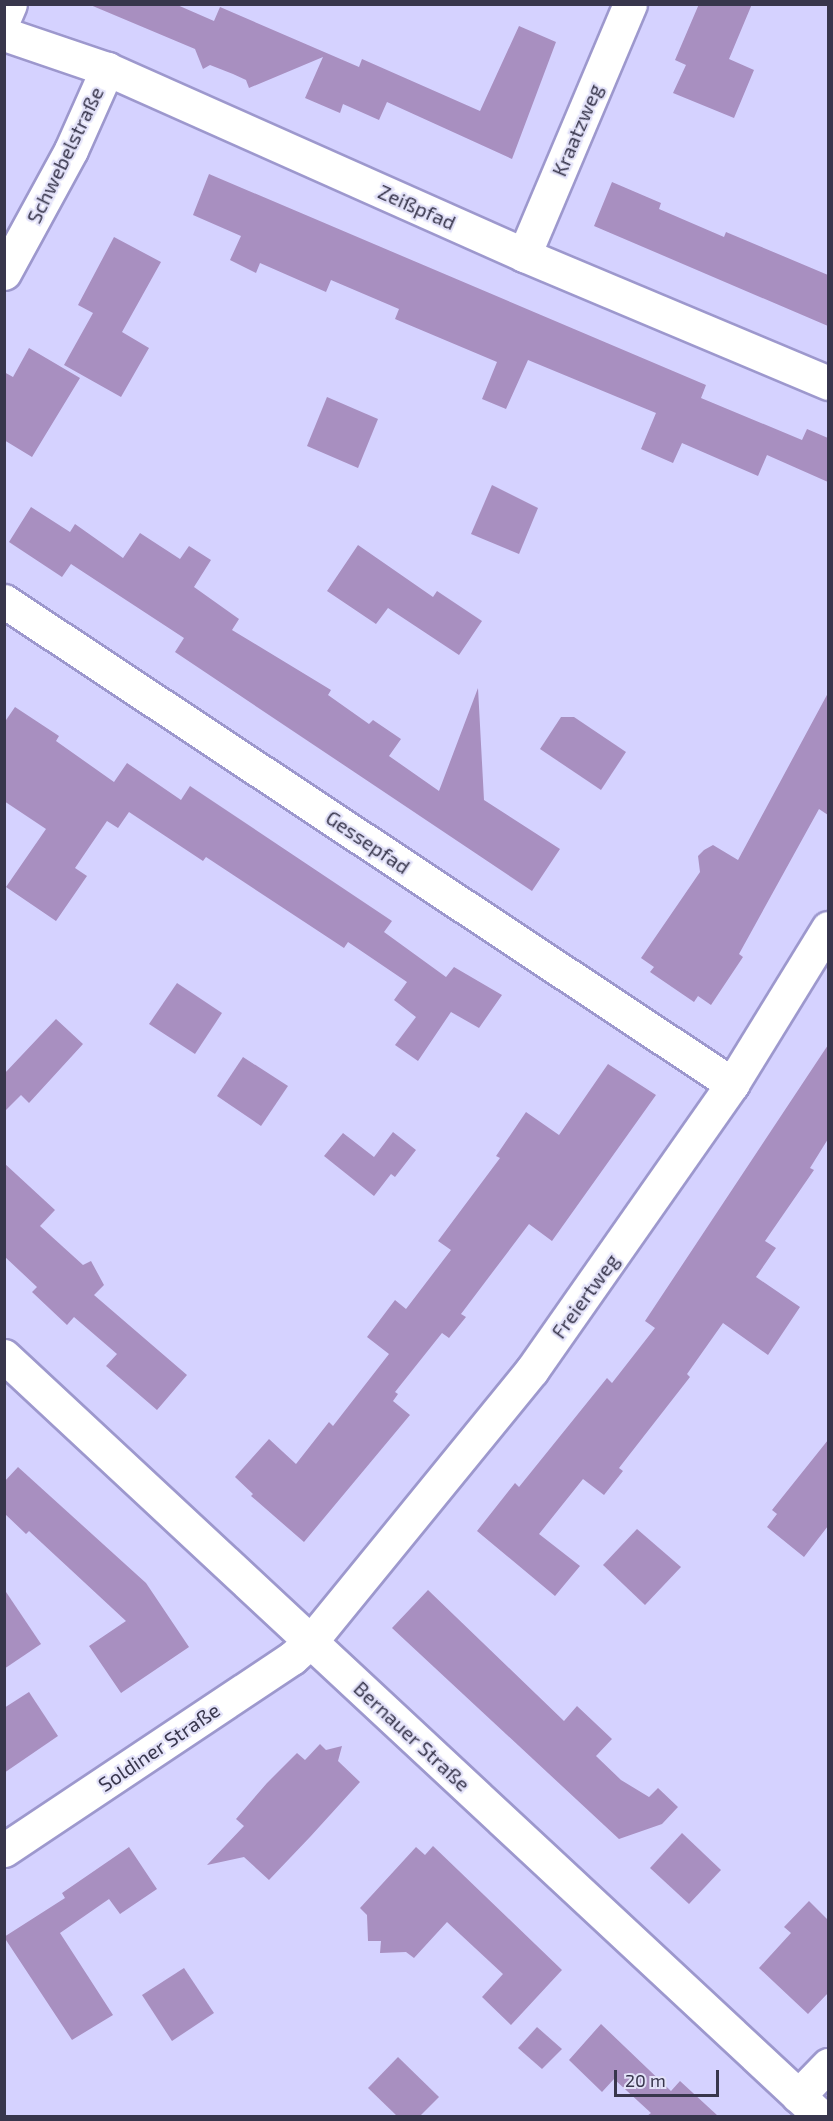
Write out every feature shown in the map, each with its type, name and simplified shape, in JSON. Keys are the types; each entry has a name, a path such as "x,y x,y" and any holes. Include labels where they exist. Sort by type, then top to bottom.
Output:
{"street":[{"path":"4,18 10,4"},
{"name":"Kraatzweg","path":"524,255 630,4"},
{"name":"Zeißpfad","path":"4,34 107,69 524,255 828,383"},
{"name":"Schwebelstraße","path":"4,273 71,150 107,69"},
{"name":"Gessepfad","path":"4,601 732,1084"},
{"name":"Freiertweg","path":"311,1641 532,1370 732,1084 828,928"},
{"name":"Bernauer Straße","path":"4,1356 809,2106"},
{"name":"Soldiner Straße","path":"4,1850 292,1658 311,1641"},
{"path":"809,2106 828,2065"}],"building":[{"path":"88,4 175,4 214,21 220,7 359,67 362,59 480,111 519,26 556,42 512,159 387,102 379,120 343,104 340,113 305,98 323,57 249,88 246,80 233,74 210,65 203,69 195,49"},
{"path":"699,4 752,4 729,59 754,70 734,118 673,93 686,65 675,60"},
{"path":"209,174 706,385 701,398 802,440 807,429 828,438 828,482 767,455 758,476 682,443 673,463 641,449 656,413 528,360 506,409 482,399 497,362 395,319 399,309 331,280 326,292 260,263 256,273 230,260 241,236 193,215"},
{"path":"612,182 661,203 659,209 724,237 726,232 828,275 828,326 594,226"},
{"path":"114,237 161,262 122,332 149,348 121,397 64,365 93,313 78,305"},
{"path":"29,348 80,378 32,457 4,440 4,372 13,377"},
{"path":"327,397 378,419 358,468 307,446"},
{"path":"492,485 538,508 519,554 471,534"},
{"path":"31,507 70,532 75,524 123,558 140,533 180,559 189,546 211,560 194,587 239,619 232,630 331,690 328,695 369,724 373,720 401,739 389,756 439,791 478,688 484,800 560,849 532,891 175,652 184,638 71,564 62,577 9,542"},
{"path":"358,545 433,597 437,591 482,621 459,655 388,608 376,624 327,591"},
{"path":"828,693 828,815 819,809 739,954 743,957 711,1005 698,996 694,1002 650,972 654,967 641,958 700,872 698,856 713,845 738,860"},
{"path":"15,707 59,736 56,741 114,782 127,763 181,800 190,786 392,921 384,932 446,977 454,967 502,995 479,1028 451,1012 418,1061 395,1045 416,1017 394,1000 407,982 348,942 344,948 206,857 203,861 129,812 118,828 107,821 75,868 87,876 56,921 6,887 46,829 4,801 4,723"},
{"path":"561,717 574,717 626,752 601,790 540,749"},
{"path":"177,983 222,1013 195,1054 149,1024"},
{"path":"56,1019 83,1044 29,1103 21,1095 4,1112 4,1074"},
{"path":"828,1045 828,1139 810,1168 814,1170 765,1241 776,1248 756,1277 800,1307 768,1355 723,1323 687,1374 690,1377 619,1468 623,1471 604,1495 583,1479 539,1534 580,1566 555,1596 477,1531 515,1483 519,1487 607,1378 612,1383 655,1328 645,1321"},
{"path":"243,1057 288,1086 261,1126 217,1096"},
{"path":"608,1064 656,1095 552,1241 529,1224 461,1314 466,1317 449,1338 442,1333 395,1392 398,1394 393,1401 410,1415 304,1542 251,1496 253,1494 235,1477 269,1439 296,1464 329,1422 333,1426 389,1354 367,1337 395,1300 406,1309 451,1250 438,1241 500,1158 496,1156 526,1112 559,1135"},
{"path":"393,1132 416,1150 395,1177 391,1174 374,1196 324,1156 343,1133 374,1157"},
{"path":"4,1163 55,1210 40,1226 83,1265 91,1261 104,1285 94,1295 187,1375 157,1410 106,1366 117,1354 74,1317 67,1325 32,1292 37,1287 4,1256"},
{"path":"828,1440 828,1526 804,1557 767,1527 777,1514 772,1510"},
{"path":"18,1467 146,1583 189,1647 121,1693 89,1646 126,1621 29,1531 26,1534 4,1513 4,1482"},
{"path":"637,1529 681,1567 645,1605 603,1565"},
{"path":"4,1589 41,1644 4,1669"},
{"path":"428,1590 564,1721 577,1706 612,1739 596,1756 621,1780 649,1797 658,1788 678,1807 662,1824 619,1839 392,1628"},
{"path":"29,1692 58,1736 4,1773 4,1708"},
{"path":"320,1744 326,1750 342,1746 338,1761 360,1782 310,1837 269,1880 244,1857 207,1865 244,1826 236,1819 267,1783 297,1753 305,1760"},
{"path":"682,1833 721,1870 689,1904 650,1868"},
{"path":"433,1846 562,1970 511,2025 482,1997 503,1974 447,1922 414,1958 406,1952 380,1953 381,1941 368,1941 367,1915 360,1908 416,1847 425,1855"},
{"path":"129,1847 157,1889 120,1914 109,1899 60,1933 113,2015 72,2040 4,1937 65,1898 62,1893"},
{"path":"809,1901 828,1920 828,1993 808,2014 759,1968 791,1933 784,1927"},
{"path":"184,1968 214,2013 172,2041 142,1995"},
{"path":"601,2024 671,2091 680,2081 718,2116 647,2116 651,2113 614,2079 602,2092 569,2060"},
{"path":"537,2027 562,2049 542,2069 518,2048"},
{"path":"398,2057 439,2097 420,2116 397,2116 368,2088"}]}
